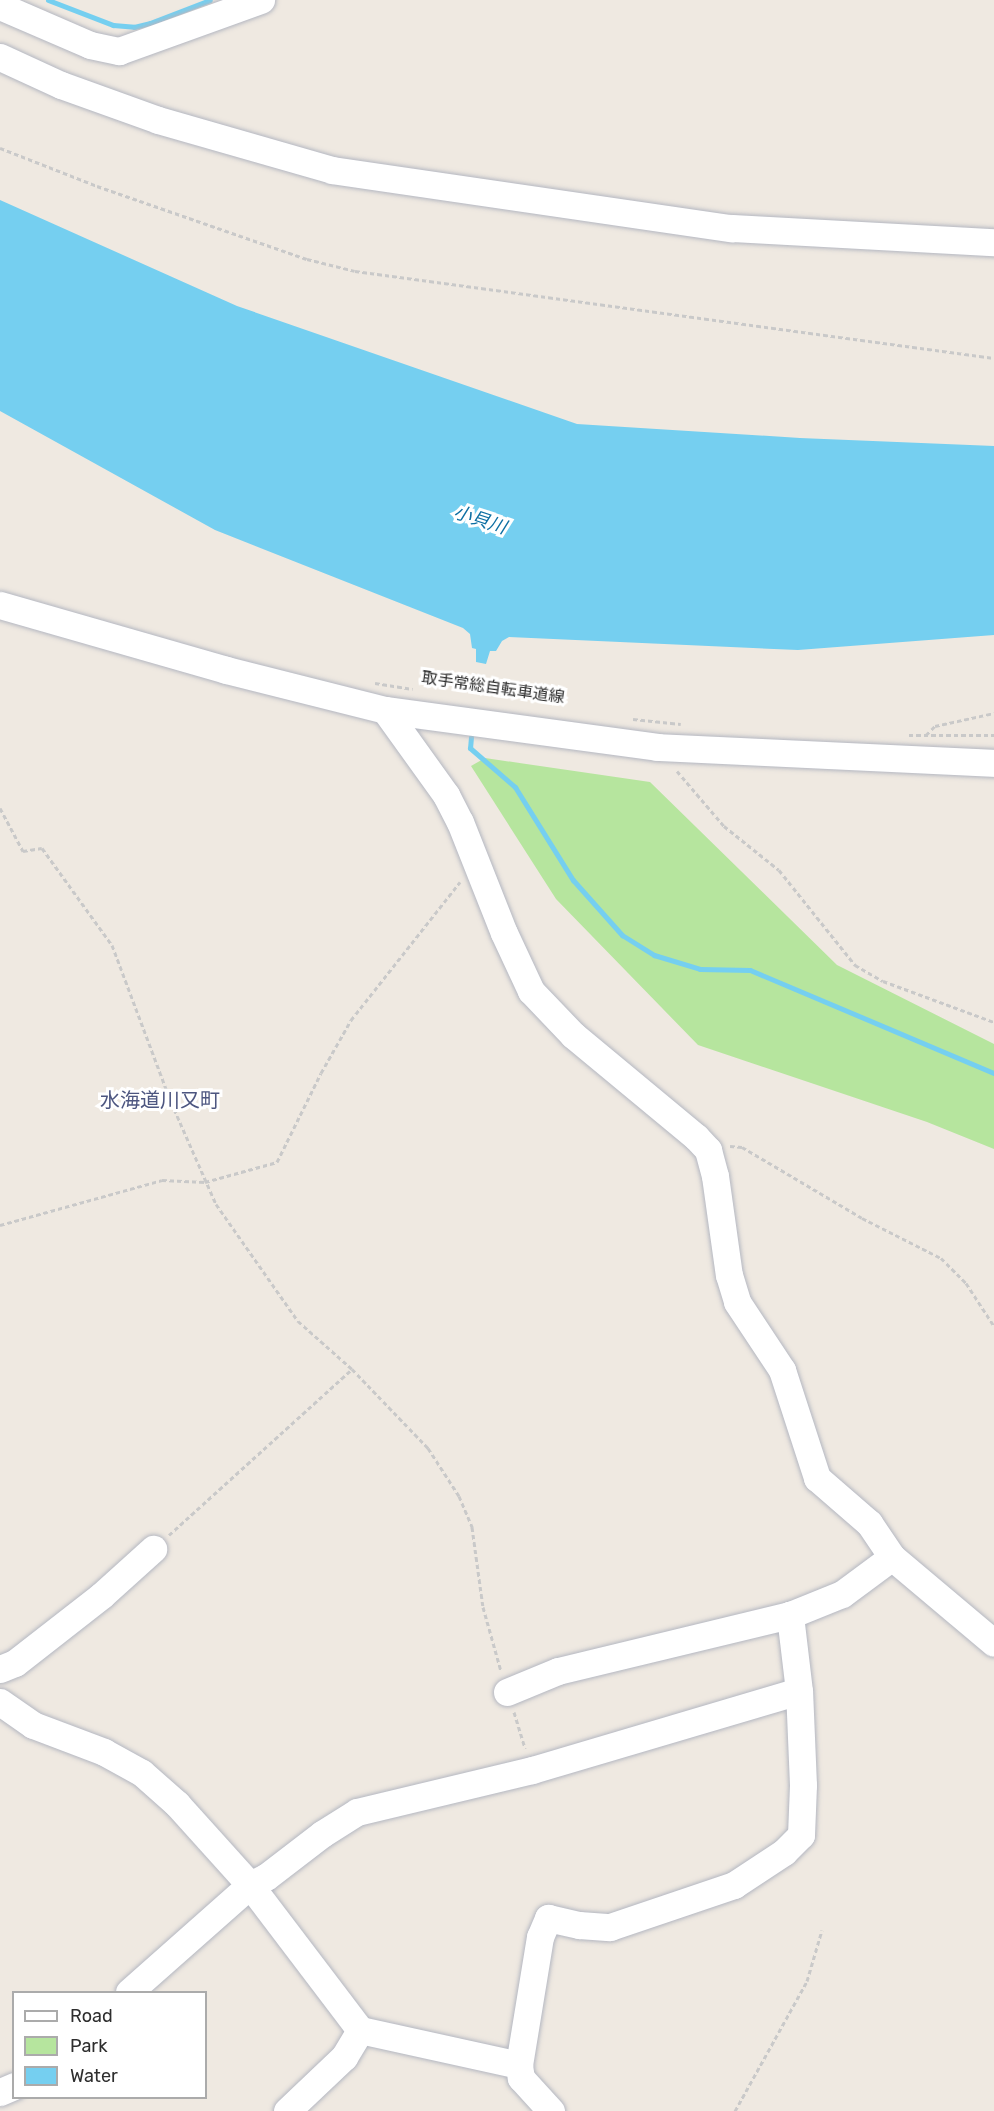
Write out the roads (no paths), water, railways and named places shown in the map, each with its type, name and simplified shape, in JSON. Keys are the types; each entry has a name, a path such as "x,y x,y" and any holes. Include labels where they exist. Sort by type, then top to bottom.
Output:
{"street":[{"path":"0,6 90,45 119,51 261,0"},
{"path":"0,57 61,85 158,120 333,170 732,228 994,242"},
{"path":"0,605 226,670 385,710 657,747 994,763"},
{"path":"385,710 446,795 460,822 531,991 573,1035 708,1150 715,1176 729,1275 737,1302 782,1370 817,1478 869,1523 892,1557 994,1643"},
{"path":"0,1669 15,1663 102,1595 153,1550"},
{"path":"507,1692 558,1671 790,1615 842,1594 892,1557"},
{"path":"551,2111 521,2078 519,2065 540,1937 548,1918 579,1925 610,1927 734,1885 784,1852 801,1835 803,1785 799,1690 790,1615"},
{"path":"130,1991 250,1885 266,1877 322,1834 357,1812 405,1798 532,1770 799,1690"},
{"path":"0,1702 33,1725 104,1752 142,1773 177,1804 250,1885 360,2030 519,2065"},
{"path":"287,2111 344,2057 360,2030"}],"water":[{"name":"小貝川","path":"0,200 237,306 577,424 800,438 994,446 994,635 798,650 509,637 502,641 496,651 490,651 486,664 476,662 476,649 472,648 470,634 463,628 215,530 0,411"}],"waterway":[{"path":"48,0 113,25 134,27 210,0"},
{"path":"471,737 470,748 515,787 573,880 622,935 654,955 700,969 750,970 994,1073"}],"district":[{"name":"水海道川又町","path":"160,1100"}]}
